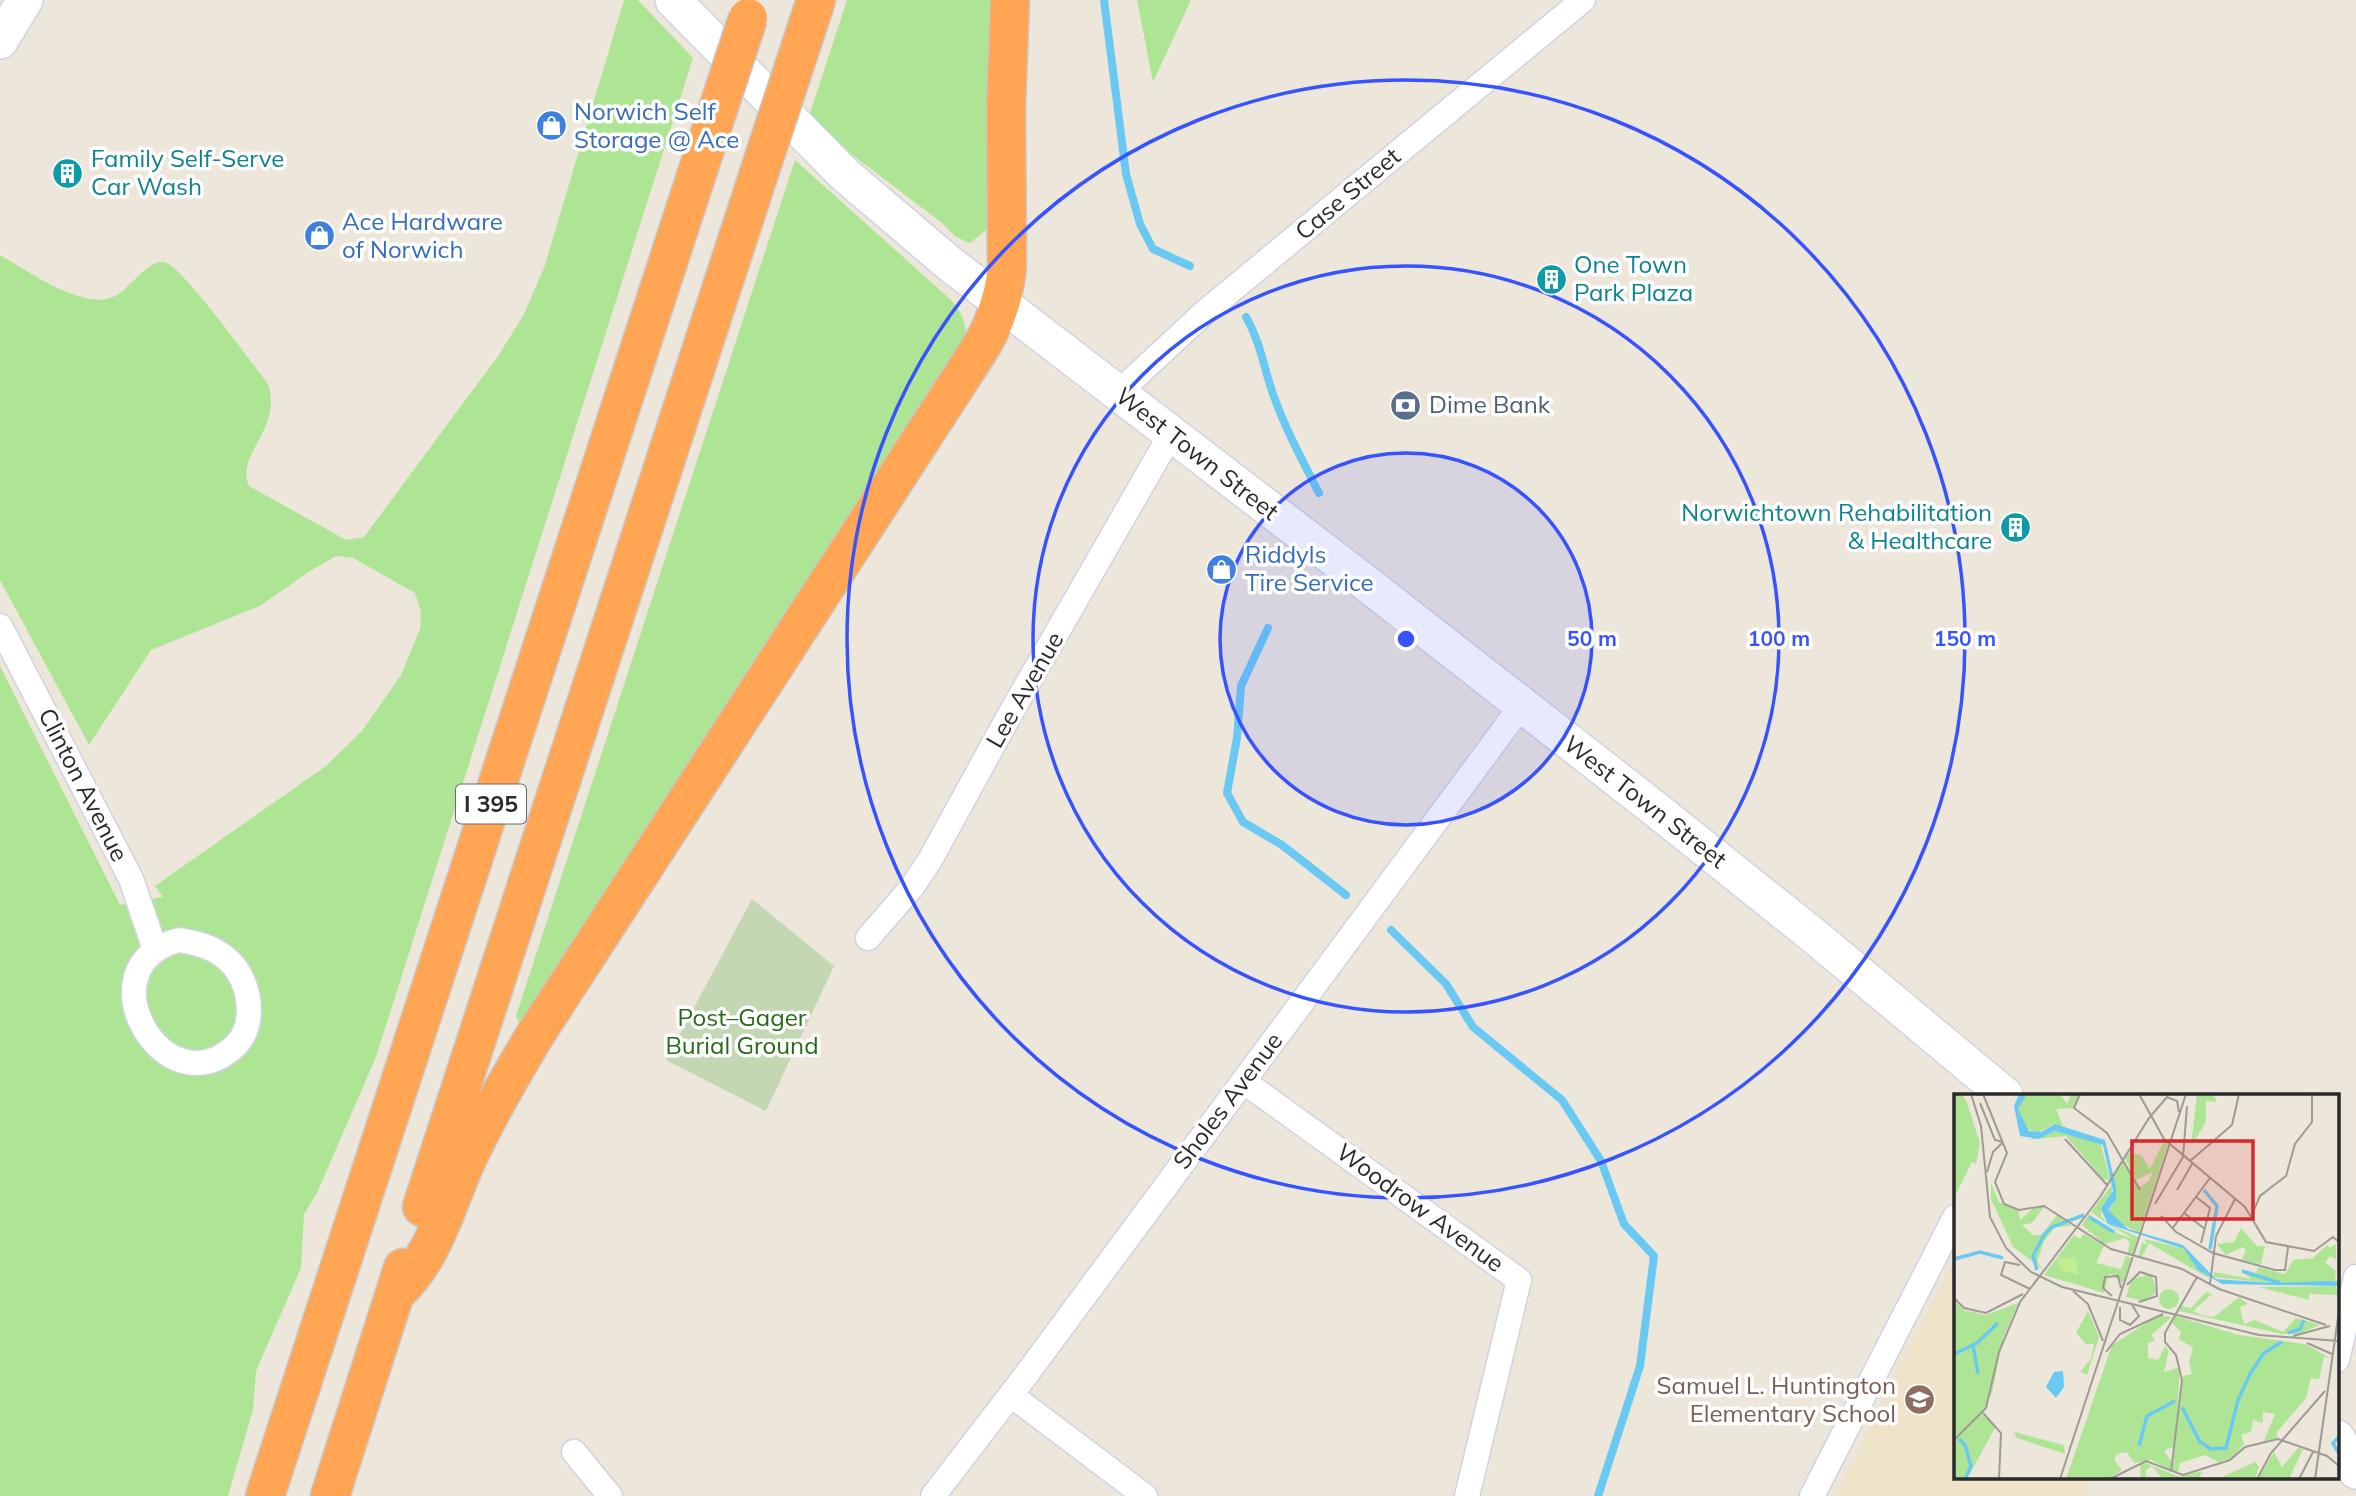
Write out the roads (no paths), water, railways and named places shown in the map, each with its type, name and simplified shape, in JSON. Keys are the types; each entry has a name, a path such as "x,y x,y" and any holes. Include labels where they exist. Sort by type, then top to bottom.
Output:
{"highway":[{"name":"I 395","path":"330,1496 816,0"},
{"path":"395,1294 414,1273 430,1248 479,1135 535,1035 993,326 1001,303 1007,266 1006,106 1010,0"},
{"name":"I 395","path":"265,1496 750,9"}],"main road":[{"path":"0,41 25,0"},
{"name":"West Town Street","path":"673,0 843,173 950,264 1522,705 1814,936 2004,1094"},
{"path":"2338,1440 2356,1471"}],"street":[{"name":"Case Street","path":"1118,393 1205,312 1583,0"},
{"name":"Lee Avenue","path":"868,938 912,887 930,860 1009,716 1171,434"},
{"name":"Clinton Avenue","path":"0,626 131,879 155,949"},
{"name":"Sholes Avenue","path":"933,1496 1011,1395 1522,705"},
{"path":"179,940 196,942 212,948 229,960 240,975 249,1013 247,1029 240,1042 228,1052 206,1062 183,1062 154,1043 144,1031 133,997 136,977 143,961 155,949 179,940"},
{"name":"Woodrow Avenue","path":"1243,1081 1519,1280 1467,1496"},
{"path":"1812,1496 1954,1219"},
{"path":"2338,1356 2356,1277"},
{"path":"1011,1395 1145,1496"},
{"path":"574,1452 610,1496"}],"waterway":[{"path":"1104,0 1126,174 1140,224 1153,249 1190,266"},
{"path":"1246,317 1283,419 1319,493"},
{"path":"1268,628 1241,686 1237,738 1227,793 1243,822 1282,845 1346,895"},
{"path":"1391,930 1446,984 1473,1027 1562,1100 1601,1161 1624,1224 1654,1256 1640,1366 1598,1496"}],"place":[{"name":"Norwich Self Storage @ Ace","path":"551,126"},
{"name":"Family Self-Serve Car Wash","path":"68,173"},
{"name":"Ace Hardware of Norwich","path":"319,236"},
{"name":"One Town Park Plaza","path":"1551,279"},
{"name":"Dime Bank","path":"1406,405"},
{"name":"Norwichtown Rehabilitation & Healthcare","path":"2015,527"},
{"name":"Riddyls Tire Service","path":"1222,569"},
{"name":"Samuel L. Huntington Elementary School","path":"1919,1400"}],"park label":[{"name":"Post–Gager Burial Ground","path":"742,1032"}]}
